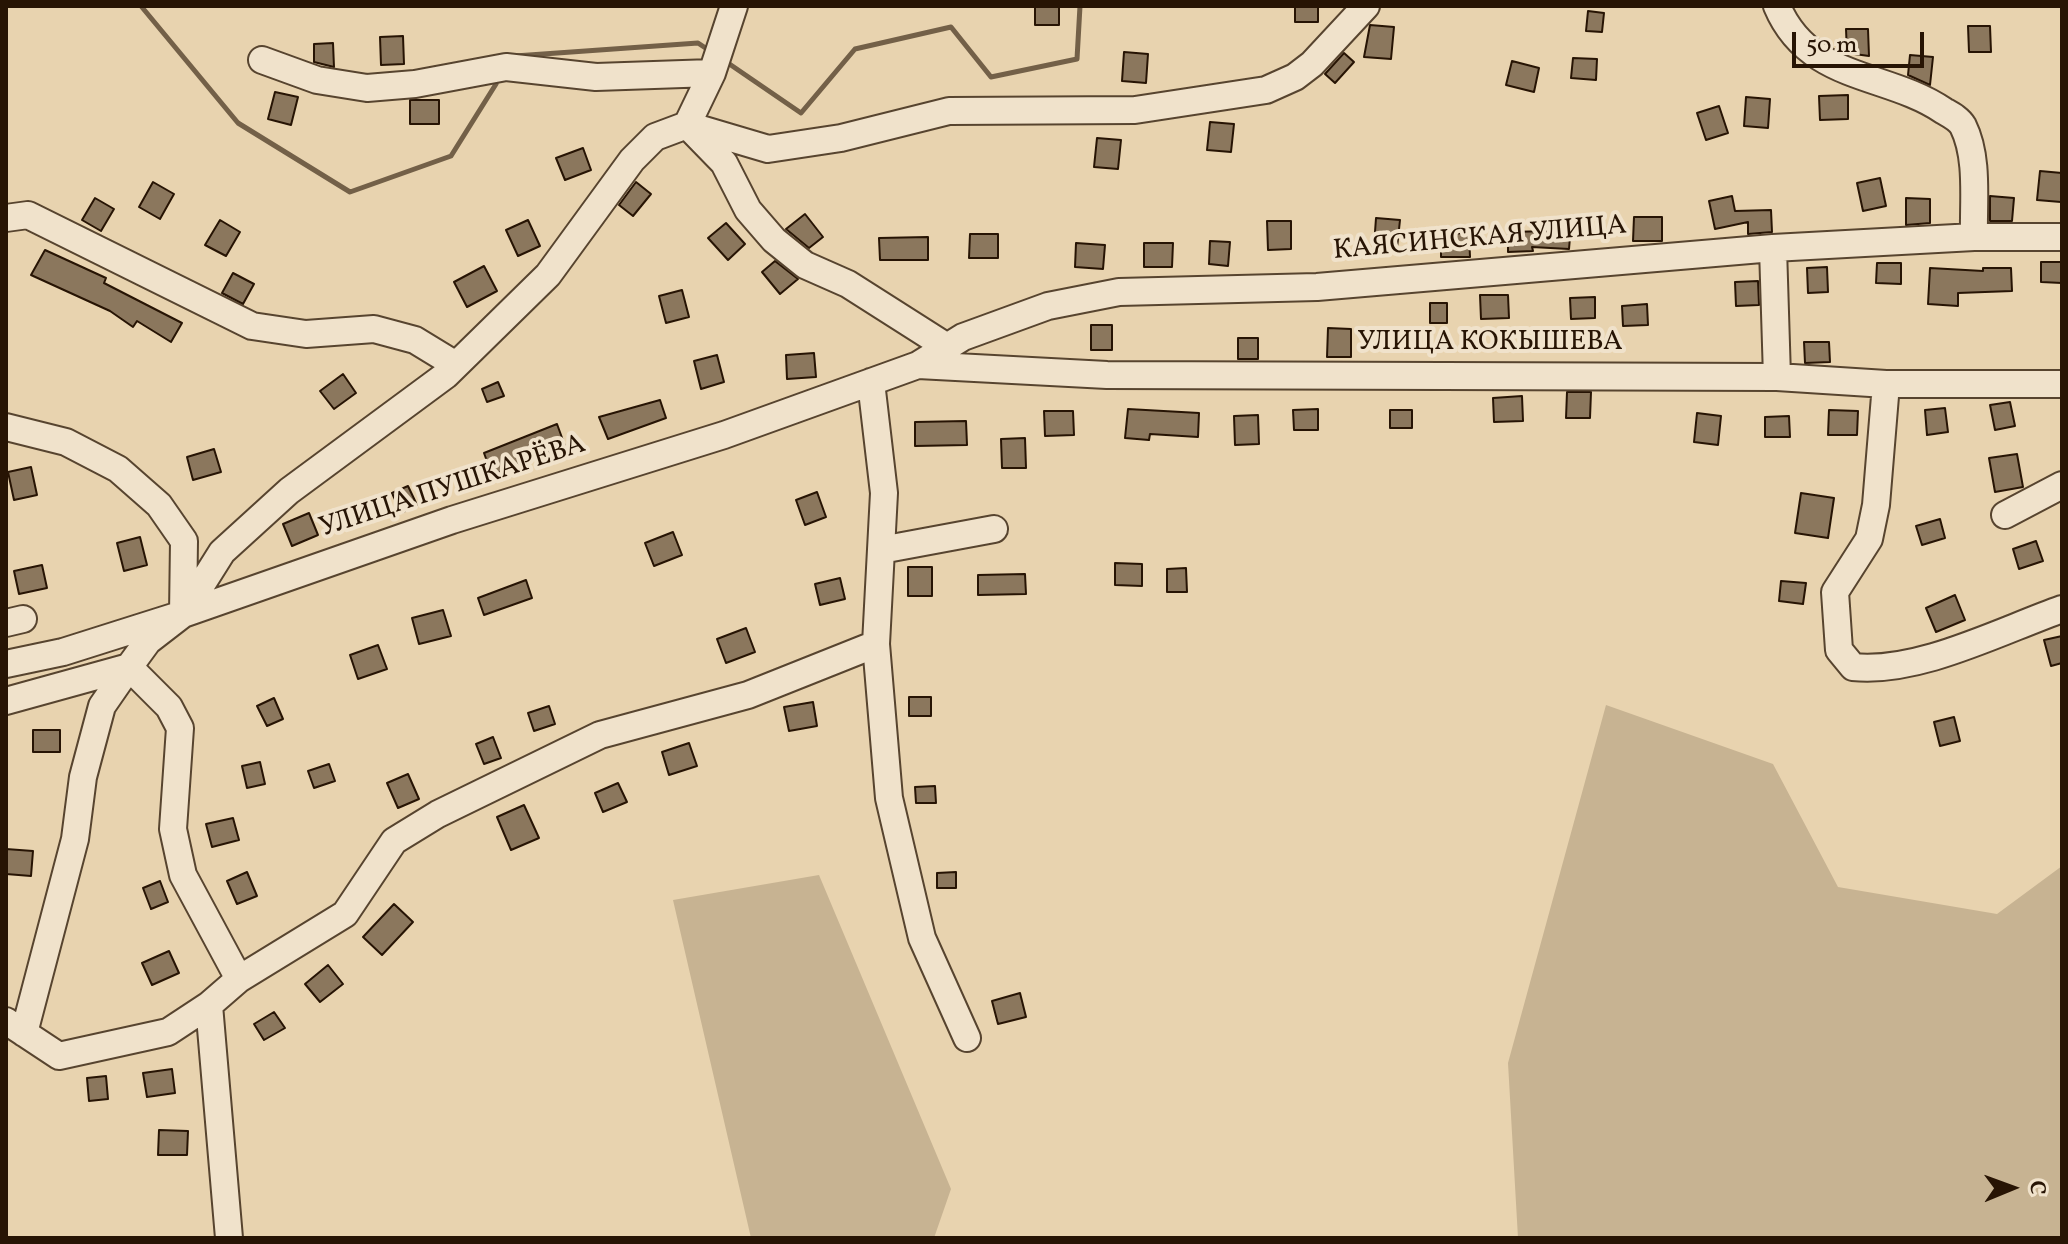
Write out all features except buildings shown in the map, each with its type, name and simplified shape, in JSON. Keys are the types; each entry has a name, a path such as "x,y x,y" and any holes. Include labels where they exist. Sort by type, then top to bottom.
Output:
{"street":[{"path":"687,125 716,61 734,6"},
{"path":"876,644 748,695 600,735 438,814 394,841 345,914 239,979 209,1005 168,1032 59,1056 15,1027 75,839 83,777 102,706 129,667 148,641 183,614 222,552 289,491 456,365 548,275 632,160 655,137 687,125 768,149 841,138 949,111 1135,110 1266,90 1295,77 1312,64 1366,6"},
{"path":"1777,6 1787,29 1838,69 1927,99 1961,122 1970,143 1974,237"},
{"path":"262,60 317,80 367,88 415,84 506,67 596,77 716,61"},
{"path":"687,125 724,163 748,210 774,240 805,265 848,284 947,347"},
{"path":"6,218 28,215 252,326 306,334 374,329 415,340 456,365"},
{"name":"КАЯСИНСКАЯ УЛИЦА","path":"918,365 963,337 1048,306 1119,292 1317,287 1773,248 1974,237 2062,237"},
{"path":"1773,248 1777,377"},
{"name":"УЛИЦА КОКЫШЕВА","path":"918,365 1107,375 1777,377 1886,384 2062,384"},
{"name":"УЛИЦА ПУШКАРЁВА","path":"6,664 63,652 183,614 452,520 724,435 918,365"},
{"path":"871,382 884,493 876,644 889,798 922,938 967,1038"},
{"path":"1886,384 1876,505 1869,539 1835,592 1839,650 1853,667 1878,670 1933,656 2062,609"},
{"path":"6,427 66,442 118,469 159,505 184,541 183,614"},
{"path":"2005,515 2062,485"},
{"path":"881,550 994,529"},
{"path":"6,701 129,667"},
{"path":"129,667 169,707 180,728 173,785 173,829 183,875 239,979"},
{"path":"209,1005 229,1238"}],"shaded area":[{"path":"1606,705 1773,764 1838,887 1997,914 2062,866 2062,1238 1518,1238 1508,1063"},
{"path":"819,875 951,1189 934,1238 751,1238 673,900"}],"waterway":[{"path":"141,6 238,123 350,192 451,156 496,84"},
{"path":"725,61 801,113 855,49 951,27 991,77 1077,59 1080,6"},
{"path":"515,56 698,43 710,51"}]}
